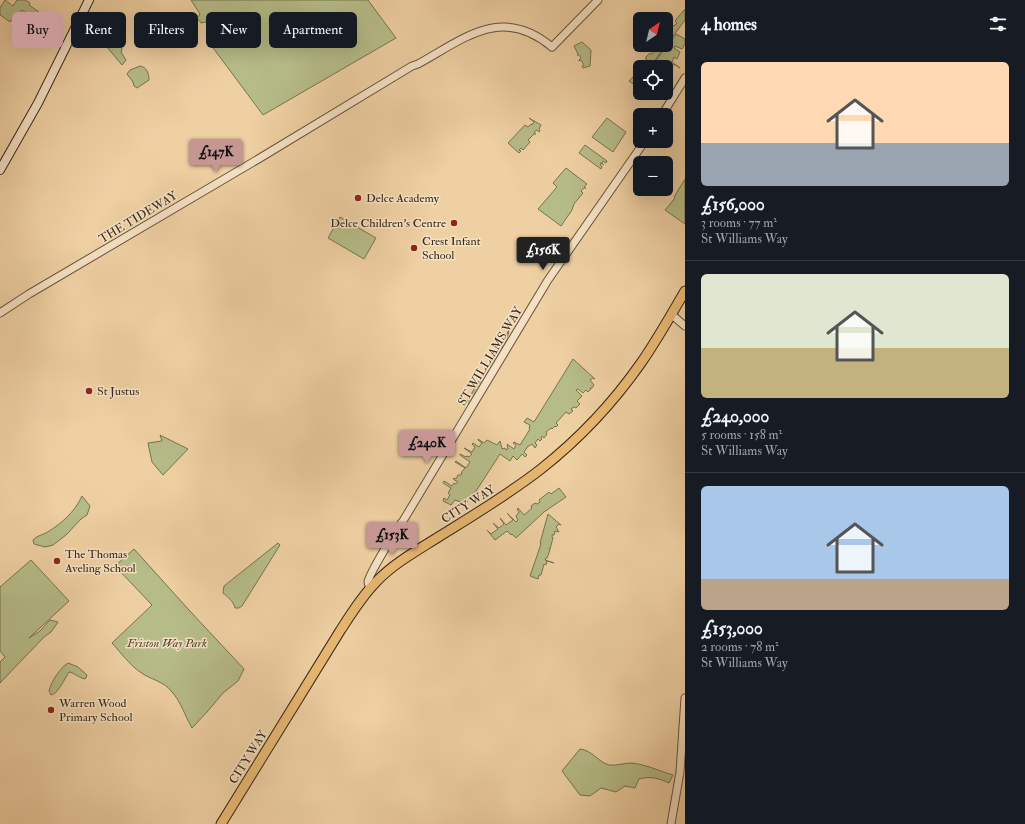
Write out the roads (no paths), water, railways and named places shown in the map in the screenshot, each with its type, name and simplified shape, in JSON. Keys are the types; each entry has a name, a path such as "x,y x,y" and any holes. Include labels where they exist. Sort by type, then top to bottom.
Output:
{"main road":[{"path":"0,170 38,103 89,0"},
{"name":"CITY WAY","path":"221,824 347,619 370,589 389,571 413,553 522,483 572,442 595,420 631,377 685,291"}],"street":[{"name":"THE TIDEWAY","path":"0,313 29,294 412,66 474,33 497,26 514,27 539,37 552,47 598,0"},
{"path":"666,108 685,78"},
{"name":"ST WILLIAMS WAY","path":"370,589 369,580 391,538 403,521 548,280 640,148"},
{"path":"671,314 685,326"},
{"path":"671,824 680,772 685,698"}],"place":[{"name":"Delce Academy","path":"358,198"},
{"name":"Delce Children's Centre","path":"454,223"},
{"name":"Crest Infant School","path":"414,248"},
{"name":"St Justus","path":"89,391"},
{"name":"The Thomas Aveling School","path":"57,561"},
{"name":"Warren Wood Primary School","path":"51,710"}],"park label":[{"name":"Friston Way Park","path":"167,643"}]}
